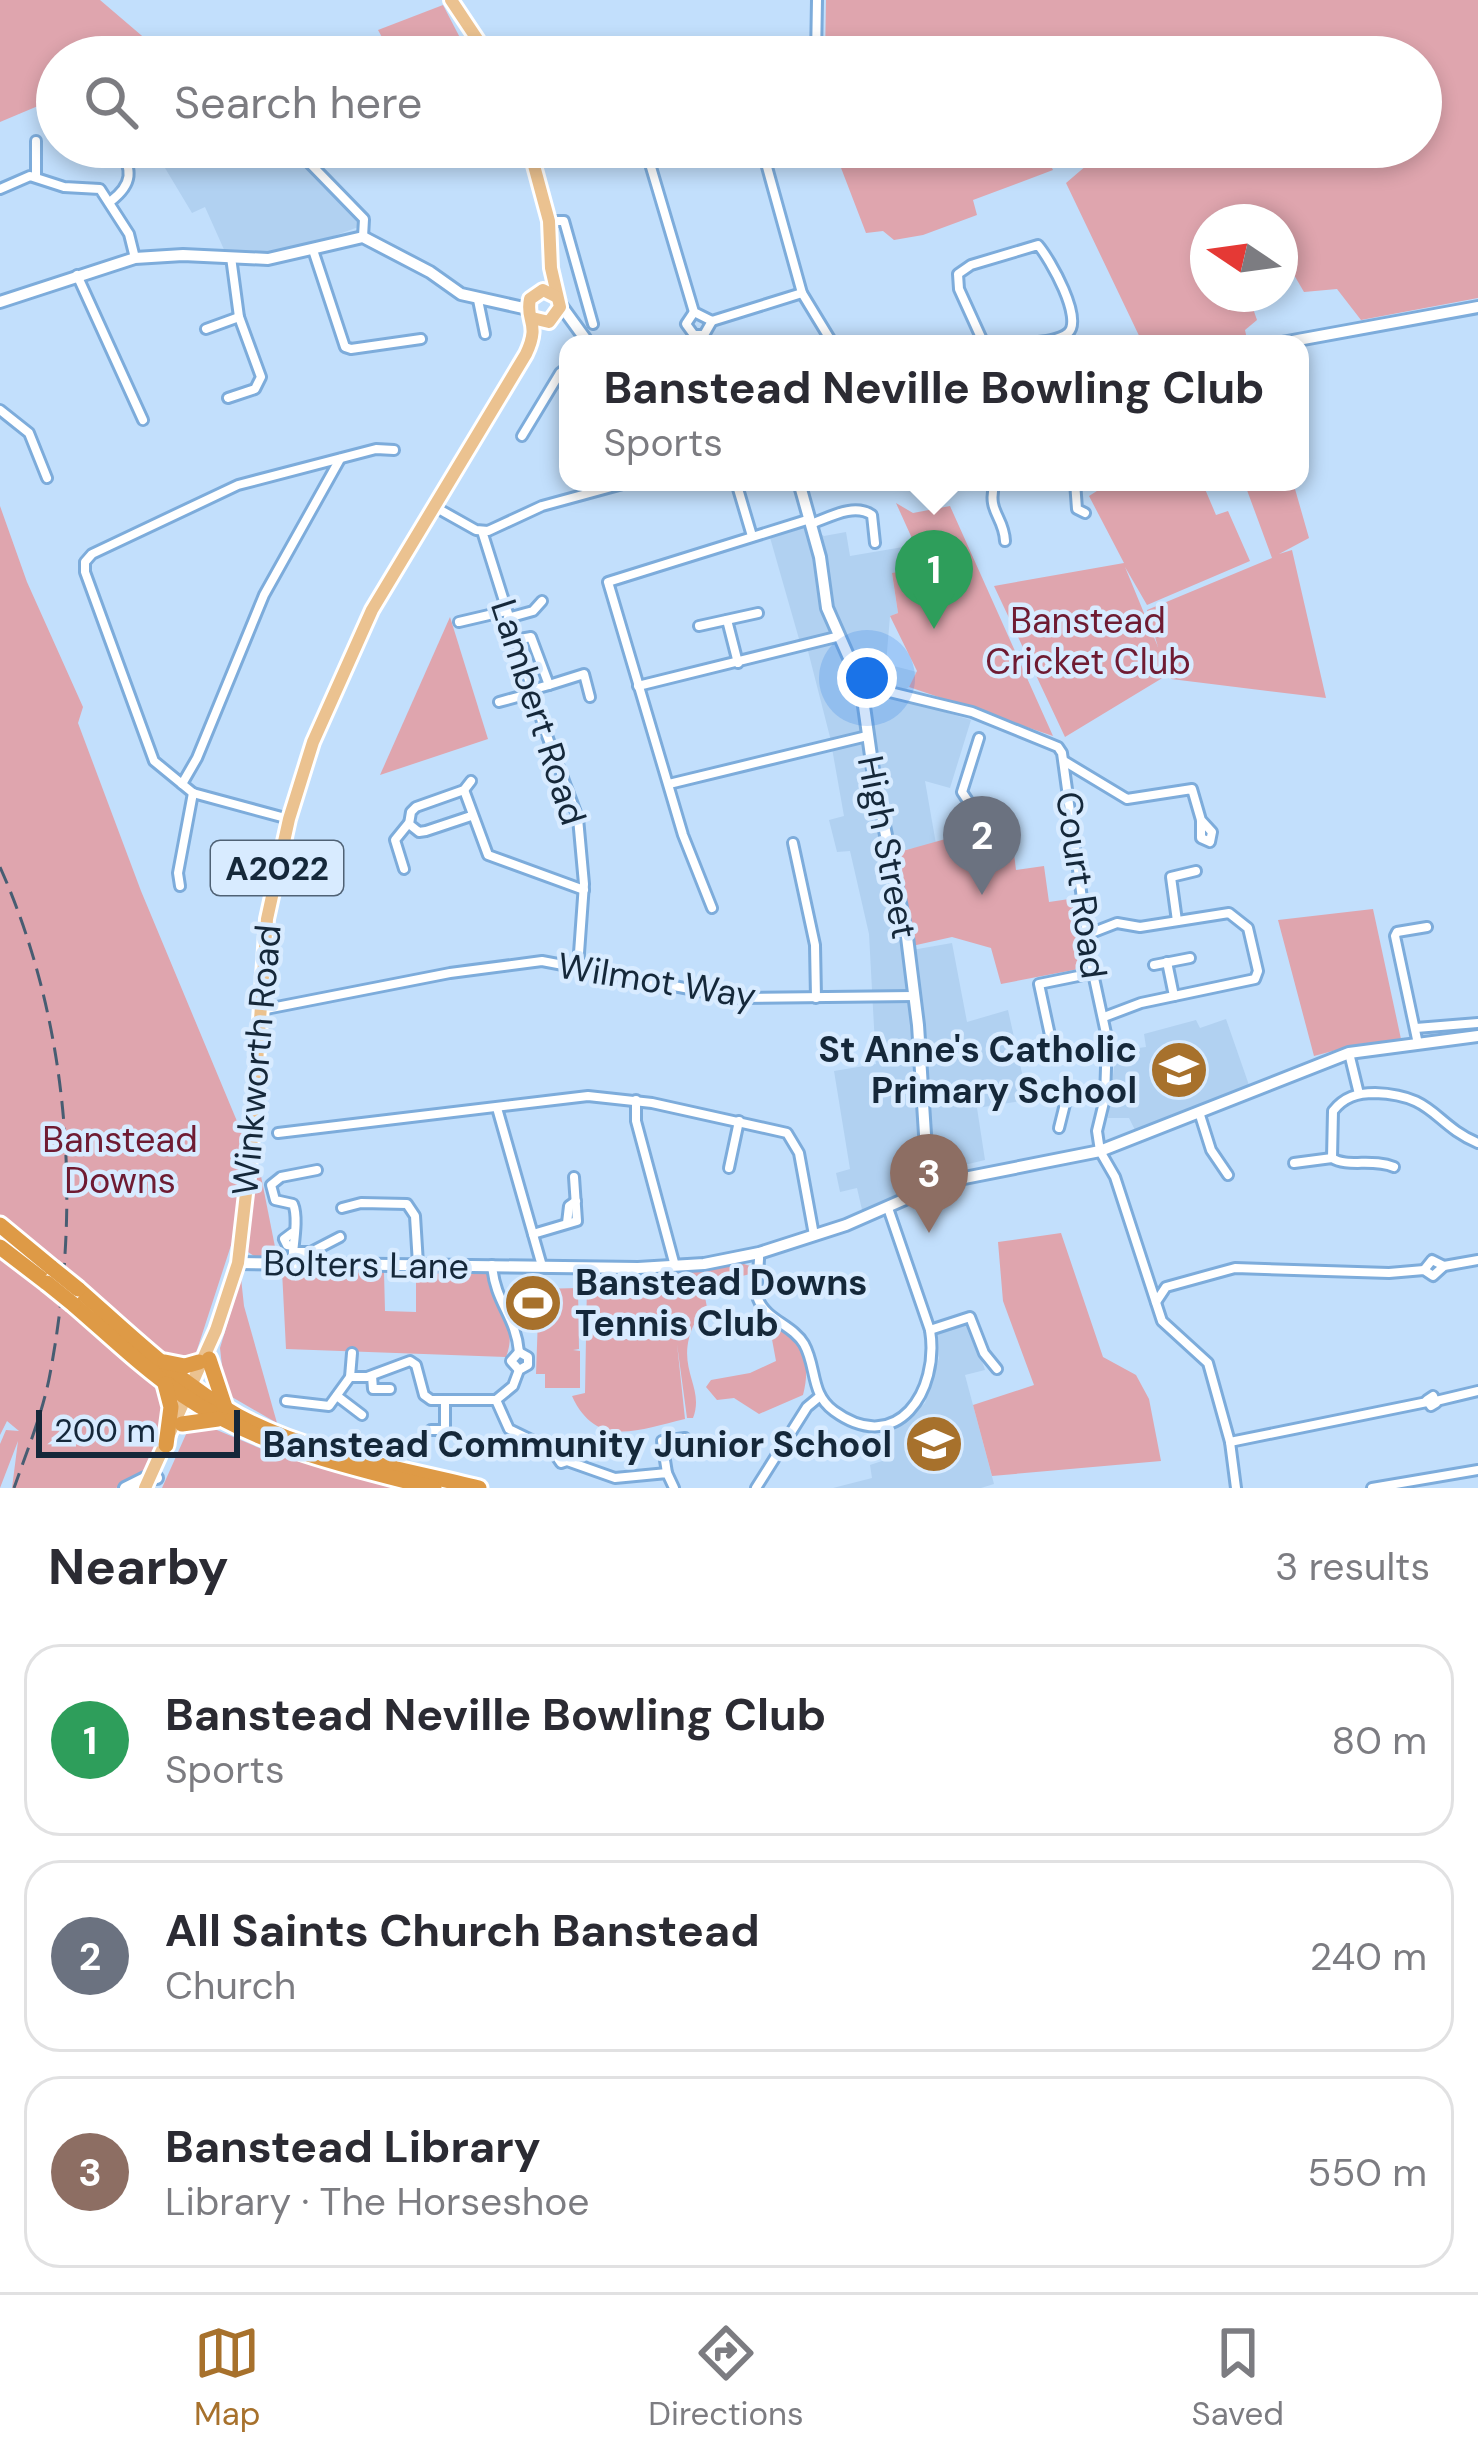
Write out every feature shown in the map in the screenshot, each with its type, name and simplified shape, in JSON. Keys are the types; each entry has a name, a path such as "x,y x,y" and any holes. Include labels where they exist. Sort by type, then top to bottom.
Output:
{"highway":[{"path":"0,1225 164,1381 266,1434 346,1467 434,1488"},
{"path":"0,1247 50,1275"},
{"path":"75,1297 162,1361 191,1393"},
{"path":"162,1361 180,1366 204,1360 226,1414"},
{"path":"164,1381 172,1407 166,1445"},
{"path":"182,1424 226,1414"},
{"path":"266,1434 479,1488"}],"main road":[{"path":"452,0 475,36"},
{"path":"535,168 549,221 551,268 559,301 581,335"},
{"path":"0,302 135,258 268,259 363,237 478,300 504,302 567,322 578,331"},
{"name":"Winkworth Road","path":"526,354 535,330 530,314 551,268"},
{"path":"504,302 537,292 559,301"},
{"name":"Winkworth Road","path":"204,1360 238,1262 267,919 289,818 313,742 348,657 433,506 559,301"},
{"path":"1309,338 1478,307"},
{"name":"High Street","path":"802,491 827,608 861,685 907,938 926,1150 934,1174"},
{"path":"934,1174 964,1178 1100,1151 1349,1053 1478,1036"},
{"name":"Bolters Lane","path":"238,1262 293,1252 418,1264 675,1267 759,1253 814,1235 914,1197 934,1174"},
{"name":"A2022","path":"151,1483 204,1360"},
{"name":"A2022","path":"151,1483 182,1424 191,1393"},
{"path":"125,1488 151,1483"}],"street":[{"path":"817,36 818,0"},
{"path":"36,141 36,176"},
{"path":"110,201 121,193 130,168"},
{"path":"314,168 364,219 363,237"},
{"path":"651,168 694,312 712,321"},
{"path":"768,168 802,293 828,335"},
{"path":"0,189 36,176 64,187 94,187 110,201 131,238 135,258"},
{"path":"549,221 564,221 593,324"},
{"path":"980,335 958,289 958,274 971,265 1033,245 1044,252 1075,316 1070,332 1061,335"},
{"path":"313,250 345,346 422,339"},
{"path":"228,398 255,389 261,382 239,317 231,256"},
{"path":"77,275 143,420"},
{"path":"694,312 686,324 694,335 704,335 712,321 802,293"},
{"path":"478,300 484,334"},
{"path":"206,329 239,317"},
{"path":"523,436 559,375"},
{"path":"0,410 29,434 47,478"},
{"path":"289,818 193,793 151,756 85,572 86,562 92,554 227,490 376,449 394,450"},
{"path":"182,784 263,595 340,459"},
{"path":"433,506 482,531 542,506 597,491"},
{"path":"739,491 752,536"},
{"path":"994,491 993,512 1005,530 1005,541"},
{"path":"1076,491 1077,508 1085,513"},
{"path":"712,908 682,835 608,582 752,536 847,512 864,510 872,515 875,543"},
{"name":"Lambert Road","path":"482,531 532,692 578,818 584,890 578,967"},
{"path":"459,622 525,613 542,601"},
{"path":"525,613 530,626"},
{"path":"699,626 758,613"},
{"path":"727,620 738,663"},
{"path":"638,686 840,636"},
{"path":"515,640 535,639 549,685"},
{"path":"499,702 584,674 590,697"},
{"path":"861,685 986,717 962,792 976,813 996,812"},
{"name":"Court Road","path":"986,717 1058,747 1064,761 1086,935 1104,1017 1106,1098 1097,1132 1100,1151"},
{"path":"669,784 867,736"},
{"path":"1064,761 1126,799 1192,789 1201,820"},
{"path":"404,869 395,840 409,824 411,812 467,786 471,816 492,858 584,890"},
{"path":"180,886 178,873 193,793"},
{"path":"409,824 419,832 471,816"},
{"path":"794,843 815,945 816,998"},
{"path":"1177,921 1170,879 1196,871"},
{"path":"1086,935 1118,922 1140,928 1224,912 1248,928 1258,971 1250,981 1174,996 1104,1017"},
{"path":"1418,1044 1395,936 1427,927"},
{"path":"1154,964 1190,958"},
{"name":"Wilmot Way","path":"260,1010 550,961 737,998 914,996"},
{"path":"1167,962 1174,996"},
{"path":"1054,1054 1039,984 1093,973"},
{"path":"1416,1028 1478,1023"},
{"path":"1349,1053 1359,1094"},
{"path":"1059,1128 1066,1100 1073,1093 1106,1098"},
{"path":"1331,1158 1333,1112 1359,1094 1415,1098 1478,1143"},
{"path":"278,1133 578,1096 636,1100 779,1130 793,1139 814,1235"},
{"path":"636,1100 634,1114 675,1267"},
{"path":"497,1108 542,1266"},
{"path":"1198,1112 1211,1150 1228,1175"},
{"path":"729,1168 740,1121"},
{"path":"1100,1151 1115,1177 1154,1304 1170,1330 1208,1363 1237,1488"},
{"path":"1294,1163 1331,1158 1339,1163 1370,1160 1394,1167"},
{"path":"317,1170 281,1177 271,1185 275,1200 296,1208 293,1252 311,1252 340,1237"},
{"path":"533,1234 577,1221 574,1177"},
{"path":"342,1208 376,1202 407,1204 417,1226 418,1264"},
{"path":"759,1253 758,1300 803,1343 819,1397 850,1420 880,1423 905,1415 920,1402 930,1378 933,1350 888,1208"},
{"path":"1147,1279 1166,1287 1235,1268 1424,1270 1433,1276 1444,1266 1478,1260"},
{"path":"350,1377 372,1376 414,1363 424,1395 431,1400 496,1400 529,1363 519,1352 518,1335 494,1291 492,1265"},
{"path":"1154,1304 1166,1287"},
{"path":"930,1330 970,1317 984,1353 997,1369"},
{"path":"286,1402 327,1411 350,1377 352,1353"},
{"path":"372,1376 373,1389 390,1389"},
{"path":"1230,1442 1478,1391"},
{"path":"337,1396 362,1415"},
{"path":"756,1488 807,1407 819,1397"},
{"path":"431,1430 445,1430 445,1400"},
{"path":"496,1400 509,1429 604,1476 668,1472"},
{"path":"674,1488 657,1442 685,1438"},
{"path":"1372,1488 1478,1470"}],"shaded area":[{"path":"165,168 308,168 364,225 281,255 226,254 205,207 192,213"},
{"path":"804,524 824,536 846,532 850,556 915,545 915,570 892,574 898,613 890,616 886,664 917,672 909,687 895,697 971,720 950,788 925,781 936,844 899,851 912,950 952,943 967,1022 1008,1010 1028,1100 977,1108 985,1160 960,1166 938,1160 922,1163 908,1195 863,1214 857,1188 840,1192 836,1173 850,1169 834,1071 876,1064 869,934 850,851 837,852 829,820 844,816 830,737 808,651 799,639 769,534"},
{"name":"St Anne's Catholic Primary School","path":"1226,1019 1250,1088 1135,1130 1129,1118 1108,1118 1116,1051 1146,1047 1144,1034 1196,1020 1200,1028"},
{"name":"Banstead Community Junior School","path":"969,1322 985,1370 965,1375 994,1484 981,1488 833,1488 872,1478 870,1465 888,1459 882,1429 906,1421 925,1403 939,1358 937,1331"}],"green space":[{"path":"0,0 100,0 142,36 36,36 36,107 0,122"},
{"path":"826,0 1478,0 1478,298 1361,320 1337,289 1304,292 1298,282 1298,204 1190,204 1190,312 1254,312 1257,320 1245,330 1246,335 1139,335 1066,183 1084,168 1442,168 1442,36 825,36"},
{"path":"443,5 459,36 381,36 378,30"},
{"path":"841,168 1053,170 973,200 977,215 923,235 894,240 883,231 866,233"},
{"name":"Banstead Cricket Club","path":"1097,491 1206,491 1216,515 1228,511 1250,561 1147,605 1125,567 1158,647 1147,610 1272,558 1247,491 1296,491 1309,538 1279,554 1292,550 1326,698 1171,679 1169,674 1065,737 994,586 1124,563 1089,496"},
{"path":"896,503 913,513 950,506 1053,736 909,687 917,671 890,616 898,613 892,573 915,569 915,545"},
{"name":"Banstead Downs","path":"0,506 27,582 83,707 78,723 141,891 244,1138 235,1233 196,1353 178,1359 161,1434 145,1468 116,1488 12,1488 18,1441 0,1488 0,1444 6,1430 19,1431 7,1421 0,1435"},
{"path":"450,617 488,739 380,775"},
{"path":"1010,821 1016,870 1044,866 1049,902 1076,898 1089,967 1001,984 991,948 952,937 912,946 899,852"},
{"path":"1373,909 1401,1039 1314,1056 1278,920"},
{"path":"256,1163 277,1257 254,1256 245,1250"},
{"path":"1061,1233 1103,1357 1136,1375 1149,1399 1161,1461 992,1476 973,1405 1034,1385 1003,1301 998,1242"},
{"path":"741,1263 750,1266 750,1274 703,1286 708,1313 697,1318 687,1350 696,1406 693,1418 687,1418 677,1344 685,1419 620,1432 593,1424 572,1396 585,1393 587,1283 668,1280 668,1274"},
{"path":"282,1271 384,1272 385,1311 416,1312 416,1271 487,1273 507,1324 506,1357 286,1349"},
{"path":"241,1278 244,1306 277,1423 225,1393 220,1348"},
{"path":"578,1288 579,1349 573,1350 580,1351 580,1388 545,1388 545,1374 536,1374 539,1289"},
{"path":"779,1327 801,1346 806,1375 803,1395 759,1414 734,1398 717,1400 706,1387 711,1380 750,1373 776,1361 771,1334"},
{"path":"205,1425 264,1450 405,1488 162,1488 187,1432"}],"railway":[{"path":"0,867 42,989 55,1052 67,1180 66,1245 50,1374 14,1488"}],"place":[{"name":"Banstead Neville Bowling Club","path":"934,629"},
{"name":"All Saints Church Banstead","path":"982,895"},
{"name":"St Anne's Catholic Primary School","path":"1179,1070"},
{"name":"Banstead Library","path":"929,1233"},
{"name":"Banstead Downs Tennis Club","path":"533,1303"},
{"name":"Banstead Community Junior School","path":"934,1444"}]}
